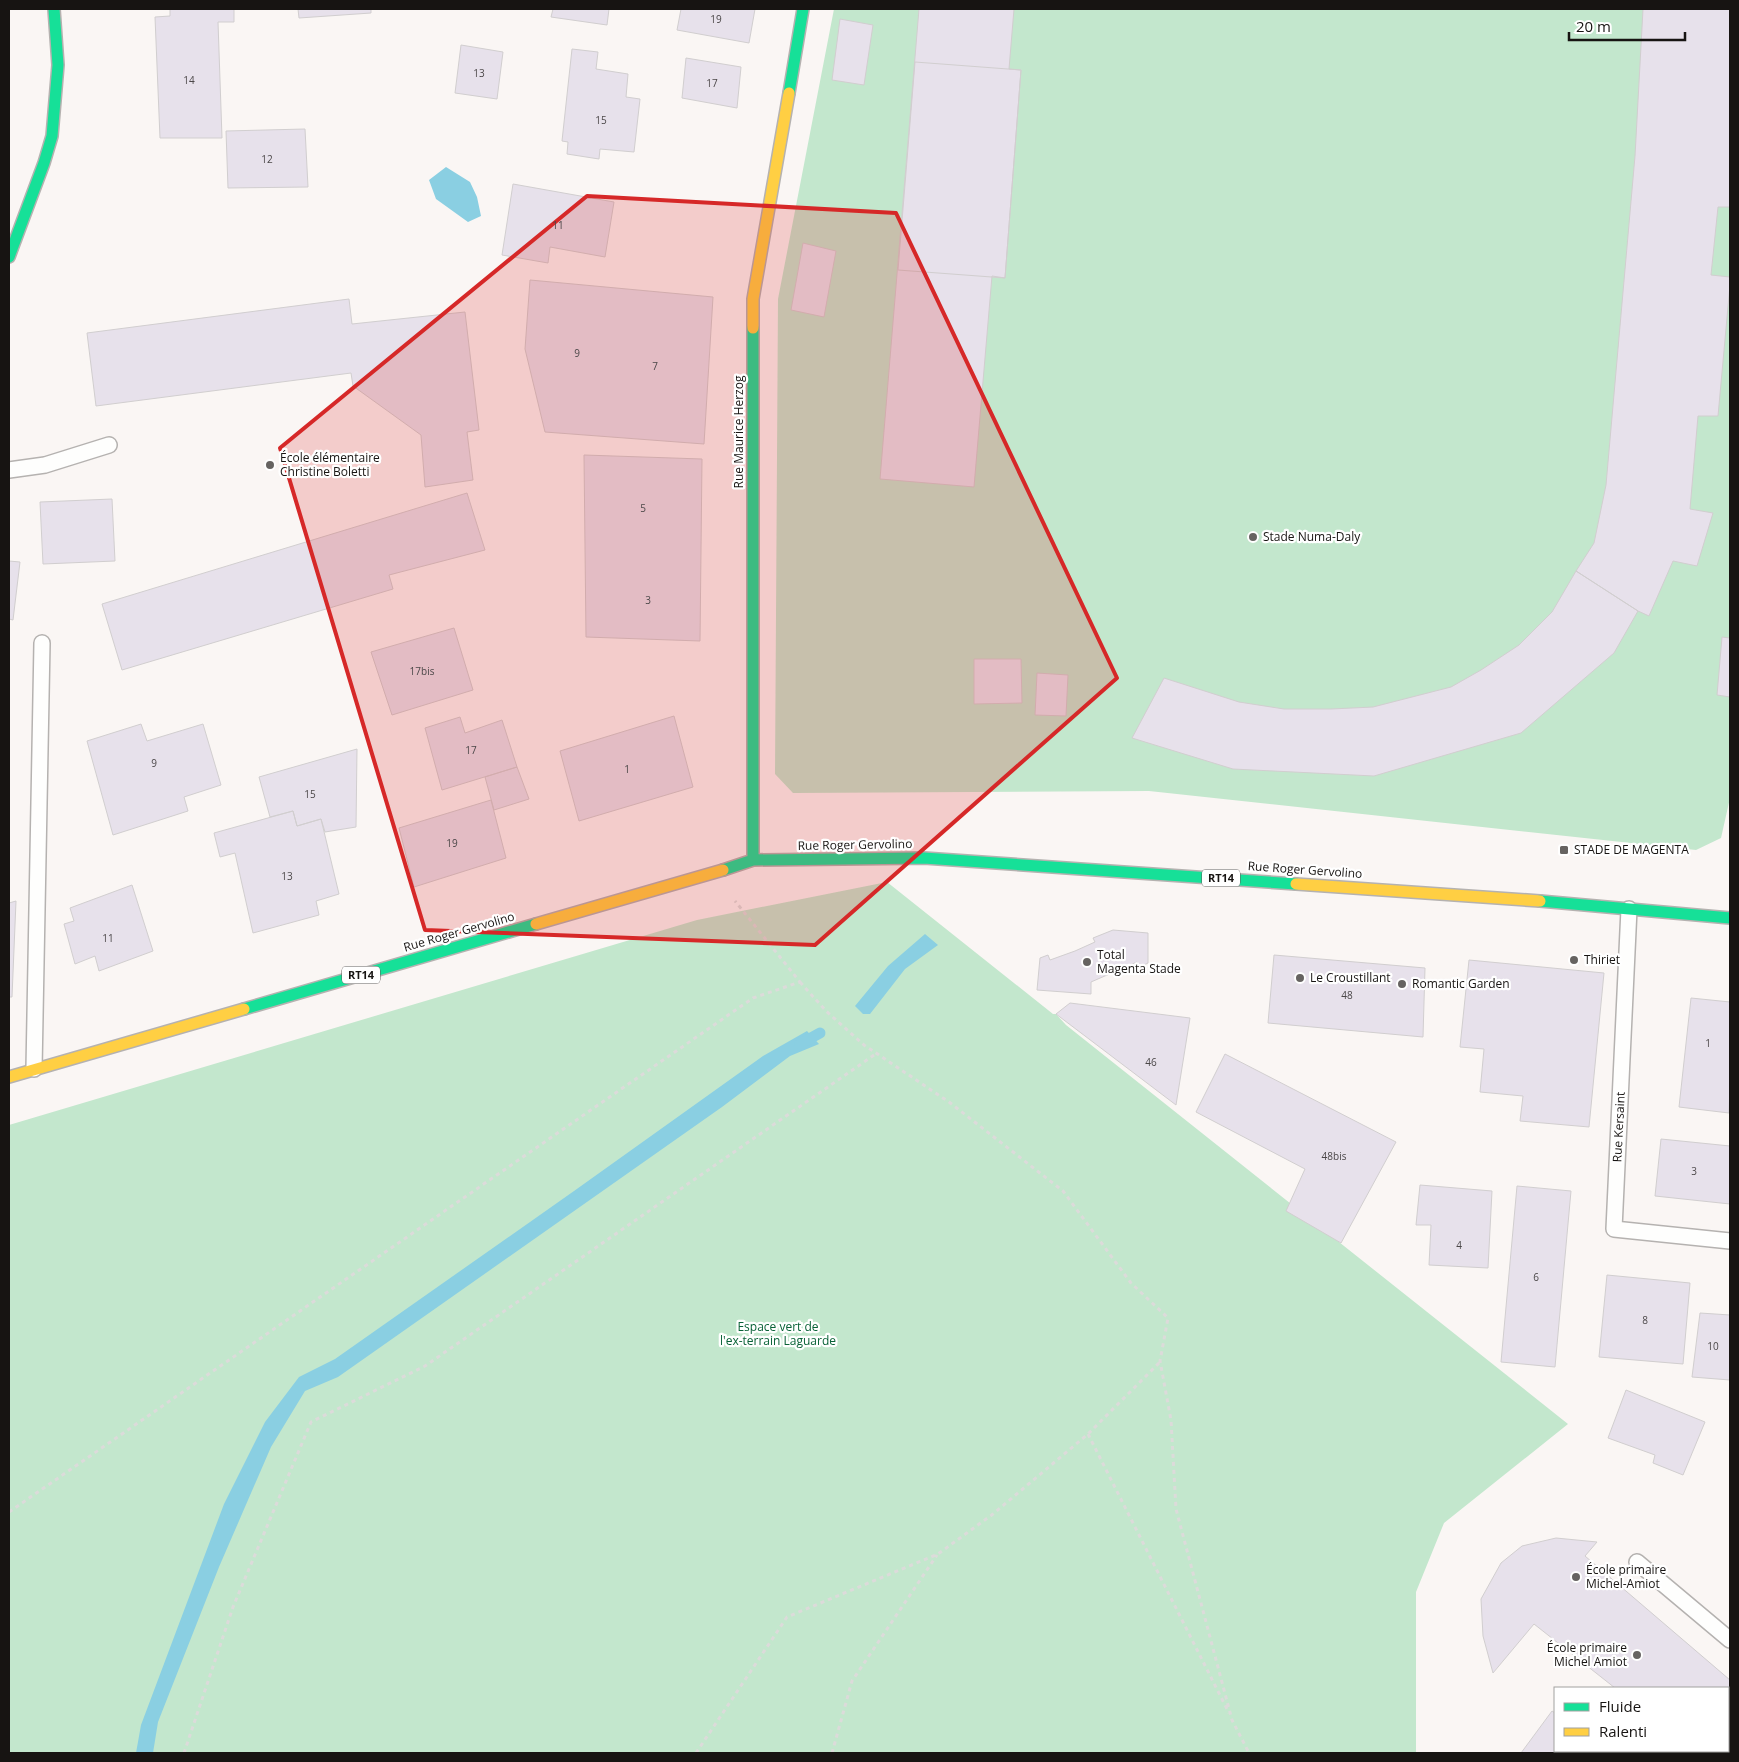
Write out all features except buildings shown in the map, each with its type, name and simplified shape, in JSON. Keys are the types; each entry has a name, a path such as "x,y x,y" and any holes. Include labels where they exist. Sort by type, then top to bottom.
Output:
{"main road":[{"path":"9,257 44,163 52,136 58,65 54,9"},
{"name":"Rue Maurice Herzog","path":"753,860 753,299 803,9"},
{"name":"Rue Roger Gervolino","path":"9,1077 753,860 924,858 1525,900 1730,918"}],"lane":[{"path":"9,470 45,465 109,445"},
{"path":"34,1069 42,643"},
{"name":"Rue Kersaint","path":"1629,909 1614,1229 1730,1241"},
{"path":"1637,1562 1730,1640"}],"path":[{"path":"713,873 800,982 826,1011 864,1045 949,1102 1063,1191 1131,1283 1168,1318 1160,1361 1171,1420 1176,1509 1232,1720"},
{"path":"9,1512 753,998 800,982"},
{"path":"184,1753 232,1607 311,1422 425,1366 877,1053"},
{"path":"696,1753 787,1617 938,1554 993,1514 1088,1434 1160,1361"},
{"path":"1088,1434 1250,1753"},
{"path":"832,1753 852,1682 938,1554"}],"highlighted area":[{"path":"587,196 896,213 1117,678 815,945 425,930 280,448"}],"green space":[{"name":"Stade Numa-Daly","path":"834,9 1730,9 1730,798 1721,838 1696,850 1149,791 793,793 775,774 778,299"},
{"name":"Espace vert de l'ex-terrain Laguarde","path":"887,882 1053,1014 1056,1014 1066,1025 1568,1424 1444,1523 1416,1592 1416,1753 9,1753 9,1125 697,920"}],"water":[{"path":"446,167 470,182 477,197 481,216 468,222 436,199 429,180"},
{"path":"925,934 938,945 905,969 870,1014 863,1014 855,1006 888,966"},
{"path":"807,1031 819,1044 790,1056 722,1107 338,1377 305,1391 271,1447 219,1567 158,1722 153,1753 136,1753 141,1725 224,1504 265,1422 299,1377 335,1359 763,1056"}],"waterway":[{"path":"800,1044 820,1033"}],"traffic: fast":[{"path":"9,257 44,163 52,136 58,65 54,9"},
{"path":"789,93 803,9"},
{"path":"753,328 753,860"},
{"path":"723,870 753,860 924,858 1296,884"},
{"path":"1540,901 1730,918"},
{"path":"244,1009 536,924"}],"traffic: slow":[{"path":"753,328 753,299 789,93"},
{"path":"536,924 723,870"},
{"path":"1296,884 1540,901"},
{"path":"9,1077 244,1009"}],"place":[{"name":"École élémentaire Christine Boletti","path":"270,465"},
{"name":"Stade Numa-Daly","path":"1253,537"},
{"name":"STADE DE MAGENTA","path":"1564,850"},
{"name":"Thiriet","path":"1574,960"},
{"name":"Total Magenta Stade","path":"1087,962"},
{"name":"Le Croustillant","path":"1300,978"},
{"name":"Romantic Garden","path":"1402,984"},
{"name":"École primaire Michel-Amiot","path":"1576,1577"},
{"name":"École primaire Michel Amiot","path":"1637,1655"}]}
